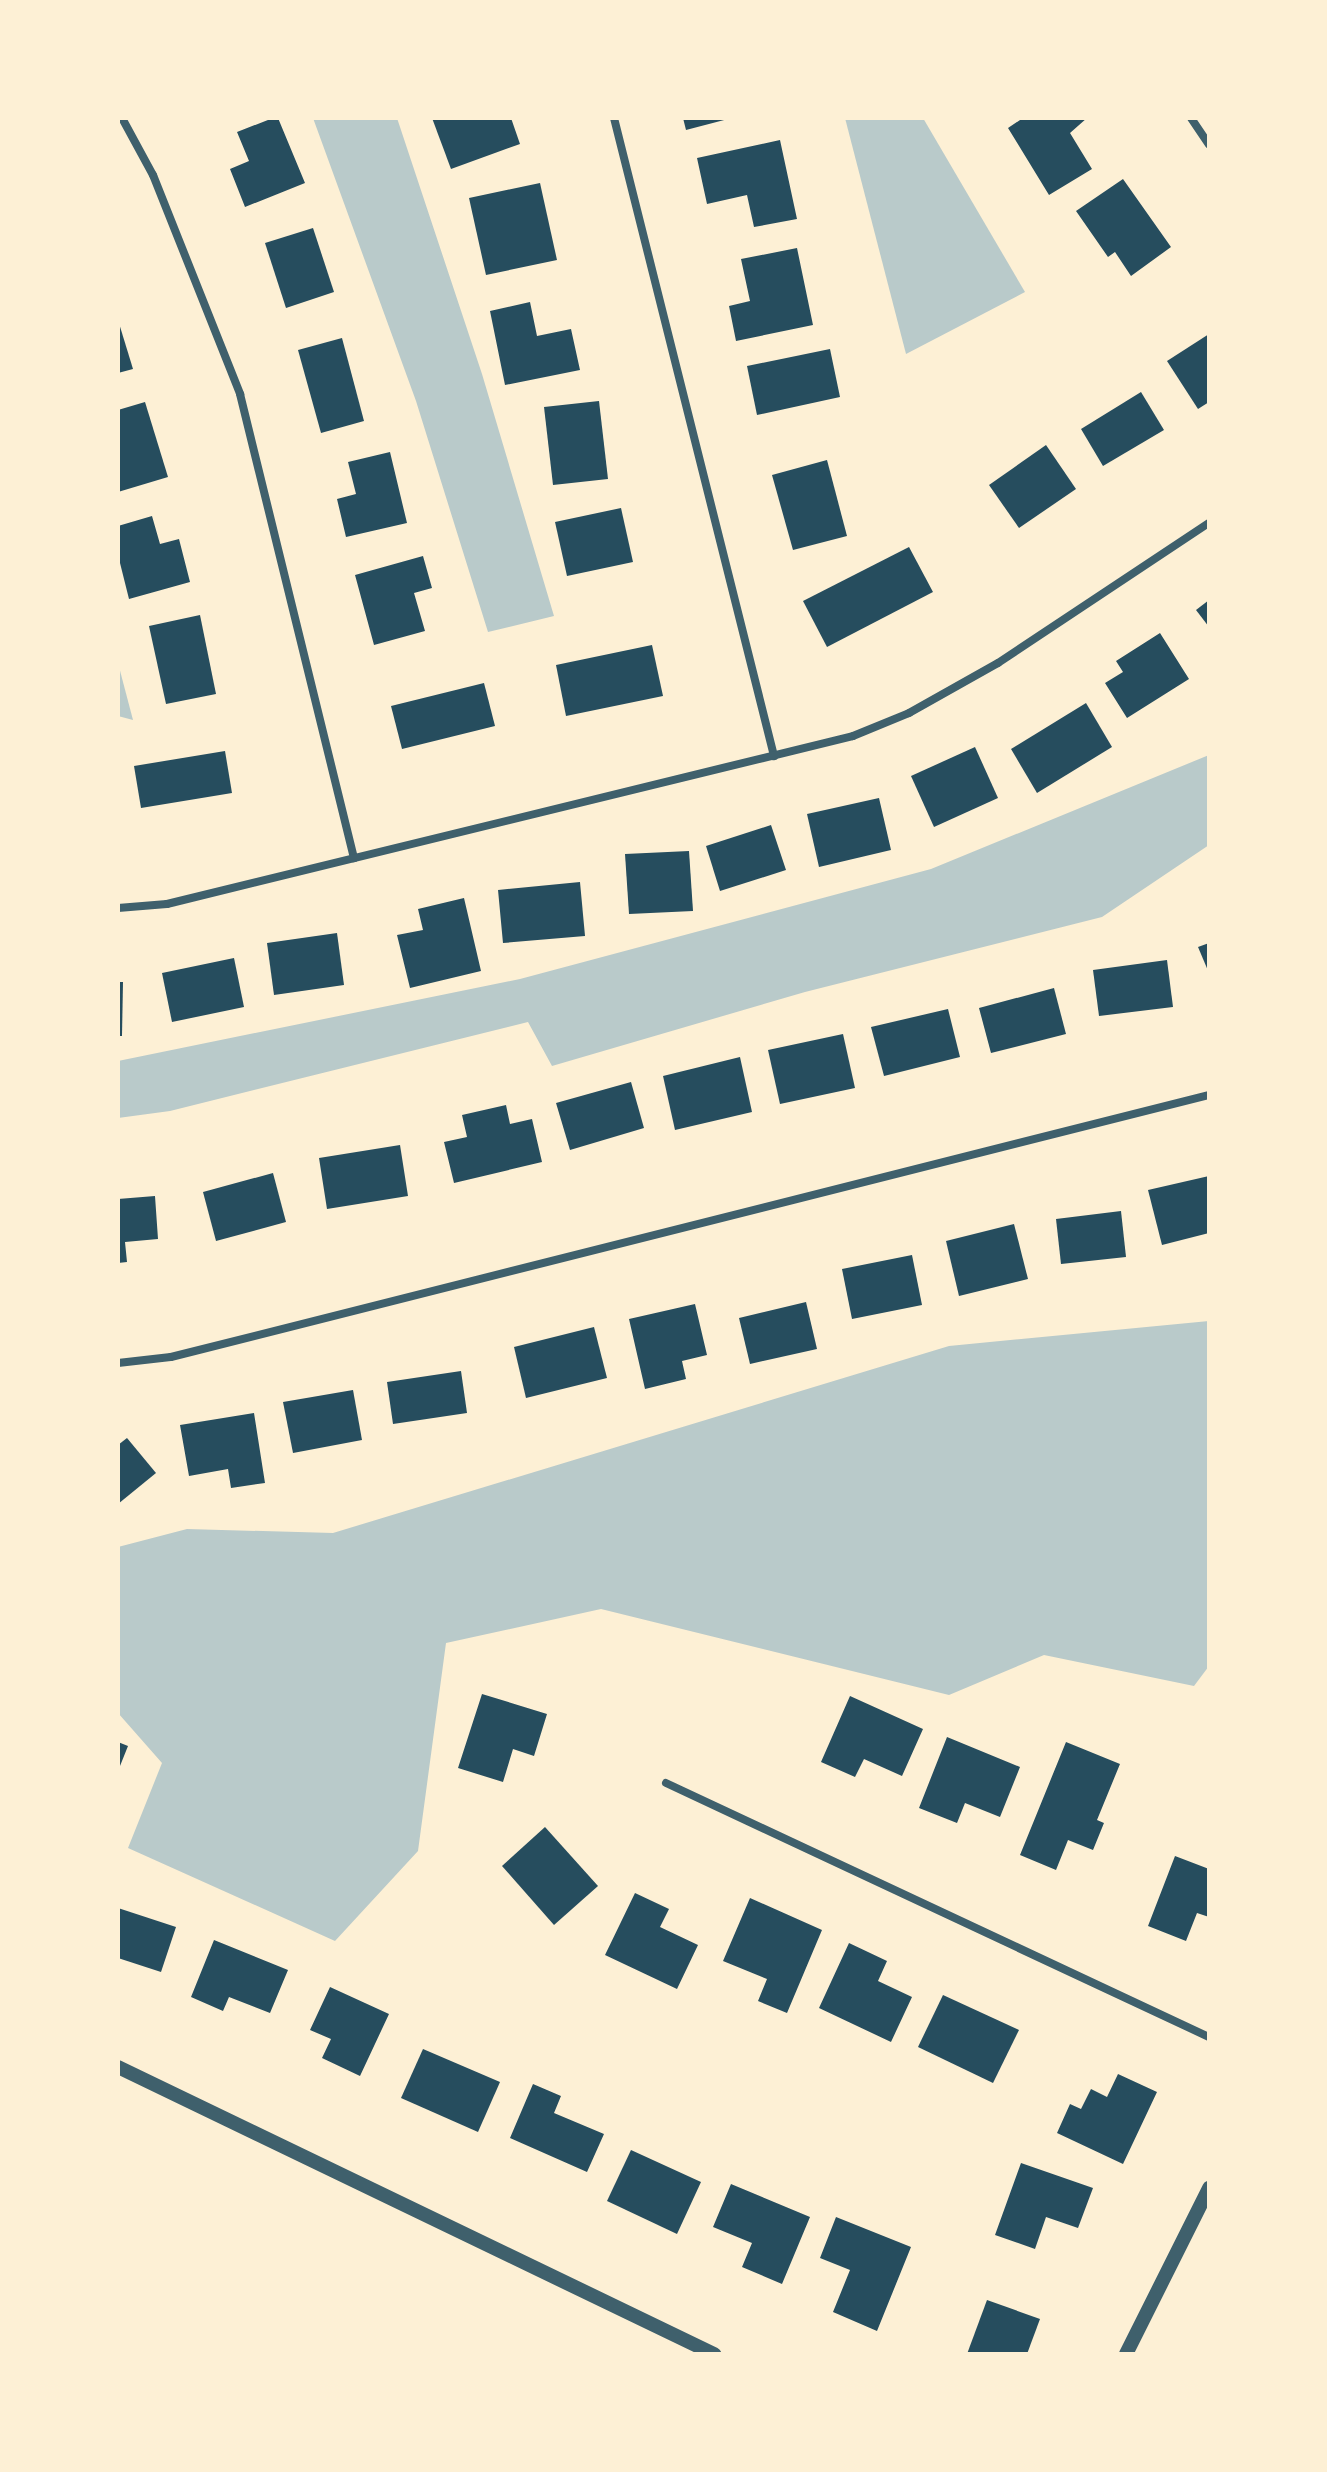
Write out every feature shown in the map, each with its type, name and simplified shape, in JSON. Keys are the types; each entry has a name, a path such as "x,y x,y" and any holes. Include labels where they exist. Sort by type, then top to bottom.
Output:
{"street":[{"path":"122,118 153,175 240,394 354,858"},
{"path":"614,118 774,756"},
{"path":"1191,118 1209,145"},
{"path":"118,908 167,904 853,736 909,713 998,663 1209,523"},
{"path":"118,1363 171,1357 1209,1095"},
{"path":"666,1783 1209,2037"},
{"path":"118,2067 714,2354"},
{"path":"1126,2354 1209,2188"}],"shaded area":[{"path":"313,118 397,118 482,374 554,616 488,632 416,401"},
{"path":"845,118 923,118 1025,292 906,354"},
{"path":"118,663 133,720 118,716"},
{"path":"1209,755 1209,845 1102,917 805,992 552,1066 528,1022 170,1111 118,1118 118,1061 520,979 931,869"},
{"path":"1209,1321 1209,1666 1194,1686 1044,1655 949,1695 601,1609 446,1643 418,1851 335,1941 128,1848 162,1763 118,1713 118,1547 187,1529 333,1533 949,1346"}],"building":[{"path":"278,118 305,183 245,207 230,169 249,161 237,132"},
{"path":"432,118 511,118 520,144 451,169"},
{"path":"683,118 728,118 728,119 686,130"},
{"path":"1023,118 1087,118 1070,133 1092,169 1049,195 1008,128"},
{"path":"780,140 797,219 754,227 747,195 707,204 697,158"},
{"path":"1123,179 1171,247 1131,276 1115,252 1108,257 1076,211"},
{"path":"540,183 557,260 486,275 469,198"},
{"path":"313,228 334,292 286,308 265,243"},
{"path":"797,248 813,325 736,341 729,306 750,301 741,259"},
{"path":"530,302 537,336 571,329 580,370 505,385 490,311"},
{"path":"118,320 133,369 118,373"},
{"path":"1209,334 1209,402 1198,409 1167,361"},
{"path":"342,338 364,421 321,433 298,350"},
{"path":"830,349 840,397 757,415 747,366"},
{"path":"1141,392 1164,430 1103,466 1081,429"},
{"path":"599,401 608,479 553,485 544,407"},
{"path":"145,402 168,477 118,492 118,410"},
{"path":"1046,445 1076,489 1019,528 989,485"},
{"path":"390,452 407,523 346,537 337,499 356,494 348,462"},
{"path":"827,460 847,536 793,550 772,475"},
{"path":"621,508 633,562 567,576 555,522"},
{"path":"152,516 160,544 179,539 190,582 129,599 118,555 118,526"},
{"path":"909,547 933,592 827,647 803,601"},
{"path":"423,556 432,588 414,593 425,631 374,645 355,575"},
{"path":"1209,600 1209,627 1196,610"},
{"path":"200,615 216,694 166,704 149,626"},
{"path":"1160,633 1189,679 1127,718 1105,683 1123,672 1116,661"},
{"path":"652,645 663,696 566,716 556,665"},
{"path":"484,683 495,726 402,749 391,706"},
{"path":"1086,703 1112,747 1037,793 1011,749"},
{"path":"975,747 998,798 934,827 911,776"},
{"path":"225,751 232,793 141,808 134,766"},
{"path":"879,798 891,850 819,867 807,814"},
{"path":"771,825 786,870 720,891 706,846"},
{"path":"689,851 693,911 629,914 625,854"},
{"path":"580,882 585,936 503,943 498,890"},
{"path":"464,898 481,971 410,988 397,935 423,930 418,909"},
{"path":"337,933 344,985 274,995 267,943"},
{"path":"1209,943 1209,973 1198,947"},
{"path":"234,958 244,1007 172,1022 162,973"},
{"path":"1167,960 1173,1007 1099,1016 1093,970"},
{"path":"118,982 123,982 122,1036 118,1036"},
{"path":"1054,988 1066,1034 991,1053 979,1008"},
{"path":"948,1009 960,1057 884,1076 871,1027"},
{"path":"843,1034 855,1088 780,1104 768,1050"},
{"path":"740,1057 752,1112 675,1130 663,1076"},
{"path":"631,1082 644,1128 570,1150 556,1103"},
{"path":"506,1105 510,1124 532,1119 542,1162 454,1183 444,1142 467,1137 462,1115"},
{"path":"400,1145 408,1196 327,1209 319,1158"},
{"path":"273,1173 286,1222 216,1241 203,1192"},
{"path":"1209,1176 1209,1233 1162,1245 1148,1190"},
{"path":"155,1196 158,1239 125,1242 127,1262 118,1263 118,1199"},
{"path":"1121,1211 1126,1257 1061,1264 1056,1219"},
{"path":"1014,1224 1028,1279 959,1296 946,1241"},
{"path":"912,1255 922,1305 852,1319 842,1269"},
{"path":"806,1302 817,1349 750,1364 739,1318"},
{"path":"695,1304 707,1355 682,1361 686,1379 645,1389 629,1319"},
{"path":"594,1327 607,1378 526,1398 514,1347"},
{"path":"461,1371 467,1413 393,1424 387,1382"},
{"path":"353,1390 362,1440 293,1453 283,1402"},
{"path":"254,1413 265,1483 231,1488 228,1469 189,1476 180,1425"},
{"path":"127,1438 156,1473 118,1504 118,1445"},
{"path":"482,1694 547,1714 534,1756 513,1749 503,1782 458,1768"},
{"path":"850,1696 923,1729 902,1776 864,1759 855,1777 821,1762"},
{"path":"947,1737 1020,1767 1000,1817 965,1803 957,1823 919,1808"},
{"path":"118,1742 128,1746 118,1771"},
{"path":"1066,1742 1120,1764 1097,1820 1104,1823 1093,1850 1068,1840 1056,1870 1020,1855"},
{"path":"545,1827 598,1886 554,1925 502,1866"},
{"path":"1175,1856 1209,1869 1209,1917 1197,1913 1186,1941 1148,1926"},
{"path":"635,1893 669,1909 660,1927 698,1945 677,1989 605,1955"},
{"path":"750,1898 822,1930 787,2013 758,2001 767,1979 723,1961"},
{"path":"118,1908 176,1927 161,1972 118,1958"},
{"path":"214,1940 288,1970 270,2013 229,1997 223,2011 191,1997"},
{"path":"849,1943 887,1961 878,1981 912,1997 891,2042 819,2008"},
{"path":"330,1987 389,2014 360,2076 322,2058 331,2039 310,2030"},
{"path":"943,1995 1019,2030 993,2083 918,2047"},
{"path":"423,2049 500,2082 478,2132 401,2098"},
{"path":"1118,2074 1157,2092 1123,2164 1057,2133 1070,2104 1081,2109 1091,2089 1107,2097"},
{"path":"533,2084 561,2096 554,2113 604,2134 587,2172 510,2138"},
{"path":"631,2150 701,2182 677,2234 607,2201"},
{"path":"1021,2163 1093,2188 1078,2228 1046,2217 1035,2249 995,2235"},
{"path":"731,2184 810,2217 782,2284 742,2267 752,2243 713,2227"},
{"path":"836,2217 911,2247 877,2331 833,2312 850,2270 820,2258"},
{"path":"987,2300 1040,2319 1027,2354 967,2354"}]}
